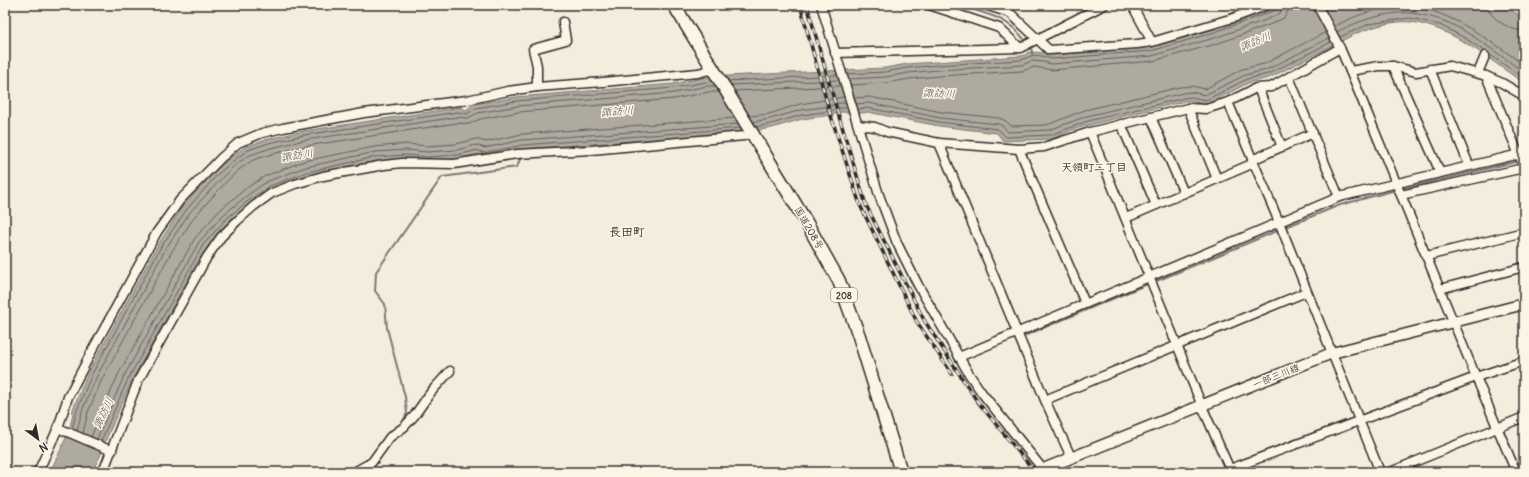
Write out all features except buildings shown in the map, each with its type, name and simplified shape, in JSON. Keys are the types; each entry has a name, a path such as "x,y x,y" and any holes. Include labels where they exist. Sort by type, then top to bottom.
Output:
{"highway":[{"name":"国道208号","path":"674,5 805,220 839,281 859,336 901,472"}],"main road":[{"name":"一部三川線","path":"1041,471 1071,457 1332,353 1524,304"}],"street":[{"path":"821,5 879,194 897,243 959,357 982,393 1041,471"},
{"path":"929,5 999,28 1020,48"},
{"path":"985,5 1010,13"},
{"path":"1006,5 1010,13 1049,50 1152,42 1233,18 1266,5"},
{"path":"835,53 1020,48 1104,5"},
{"path":"1132,5 1152,42"},
{"path":"1317,5 1339,46 1350,71 1516,472"},
{"path":"537,87 537,66 533,49 566,40 563,22"},
{"path":"858,125 875,127 887,132 939,143 1019,149 1044,146 1121,124 1188,108 1206,109 1228,102 1258,88 1271,87 1339,46"},
{"path":"1478,73 1485,56"},
{"path":"1350,71 1379,66 1393,66 1416,72 1450,66 1486,76 1502,83 1524,96"},
{"path":"1393,66 1440,172"},
{"path":"1430,69 1469,165"},
{"path":"38,472 58,428 68,397 157,232 180,200 221,158 238,143 262,133 290,126 364,113 467,100 508,91 537,87 698,73 715,73"},
{"path":"1289,76 1339,197"},
{"path":"1401,195 1524,168 1521,153 1486,76"},
{"path":"1258,88 1282,147"},
{"path":"1228,102 1279,222 1380,472"},
{"path":"1188,108 1217,179"},
{"path":"1151,117 1184,193"},
{"path":"1121,124 1156,205"},
{"path":"104,471 138,381 207,257 221,237 237,221 272,193 295,184 323,176 384,165 402,163 454,164 517,154 637,146 744,136 750,132"},
{"path":"1090,132 1228,471 1476,377 1524,361"},
{"path":"1126,218 1217,179 1313,133"},
{"path":"939,143 1071,457"},
{"path":"1019,149 1085,303"},
{"path":"959,357 1017,331 1150,277 1339,197 1521,153"},
{"path":"1427,256 1524,232"},
{"path":"1440,289 1524,267"},
{"path":"1046,400 1306,292"},
{"path":"354,472 372,462 390,436 404,426 414,416 431,392 450,371"},
{"path":"1390,472 1524,417"},
{"path":"58,428 112,451"}],"water":[{"name":"諏訪川","path":"1278,5 1500,5 1524,17 1524,83 1470,46 1442,31 1427,25 1411,22 1398,22 1377,26 1357,33 1269,78 1248,83 1206,105 1185,101 1089,125 1072,130 1052,139 1003,141 997,133 939,126 867,112 840,112 832,115 802,119 772,128 740,133 522,149 522,151 483,158 477,154 459,159 427,161 406,159 376,161 308,176 271,190 242,210 215,237 196,264 132,380 92,472 50,472 68,433 71,425 73,409 88,373 159,243 183,206 215,171 245,147 268,139 304,131 462,107 466,110 474,104 517,97 673,84 707,77 885,68 907,64 1021,56 1028,52 1048,53 1051,55 1150,47 1211,30"}],"waterway":[{"path":"958,5 1004,21 1019,33 1026,42"},
{"path":"1028,45 1032,51 1032,54"},
{"path":"391,431 403,422 407,413 405,397 387,328 385,304 375,291 376,272 442,177 517,167 521,157"},
{"path":"1401,189 1519,161"},
{"path":"1283,228 1340,205 1396,190"},
{"path":"1154,282 1279,230"},
{"path":"1024,336 1150,283"}],"railway":[{"path":"800,5 829,110 860,205 917,322 952,374"},
{"path":"807,5 866,205 924,320 977,401 1035,472"}],"district":[{"name":"天領町二丁目","path":"1094,167"},
{"name":"長田町","path":"627,231"}]}
